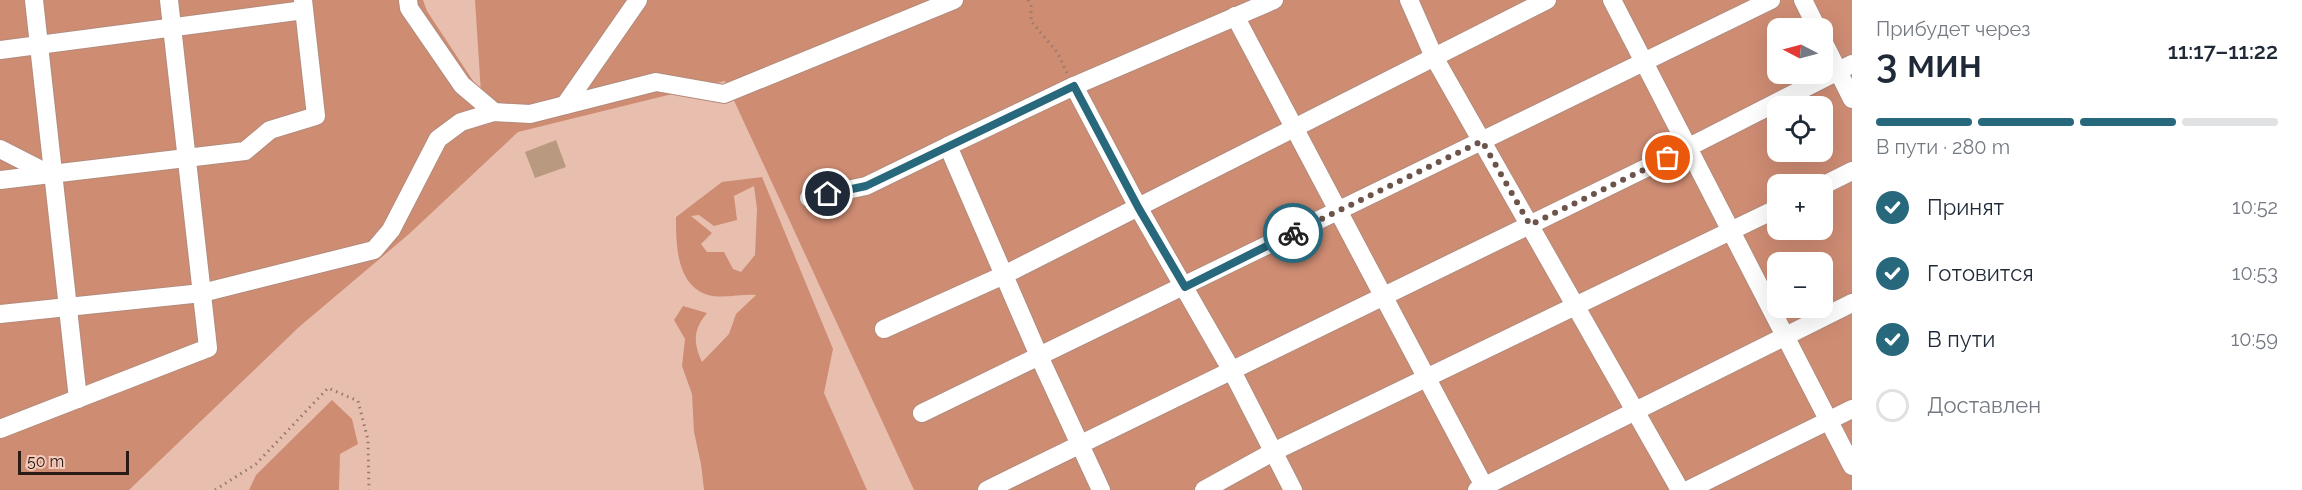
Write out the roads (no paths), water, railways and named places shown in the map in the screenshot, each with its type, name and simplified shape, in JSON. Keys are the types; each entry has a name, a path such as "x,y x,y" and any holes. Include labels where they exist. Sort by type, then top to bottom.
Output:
{"lane":[{"path":"34,0 51,173 78,399"},
{"path":"0,429 208,348 169,0"},
{"path":"408,0 409,8 462,85 494,112"},
{"path":"565,105 638,0"},
{"path":"0,314 68,305 202,293 374,250 391,230 438,139 461,122 494,112 530,114 656,82 724,94 954,0"},
{"path":"809,198 866,186 1074,86 1274,0"},
{"path":"1409,0 1434,57 1680,490"},
{"path":"884,329 1004,275 1547,0"},
{"path":"1612,0 1852,466"},
{"path":"921,413 1185,287 1771,0"},
{"path":"1803,0 1812,18"},
{"path":"0,50 171,28 303,5 316,116 270,130 245,151 0,180"},
{"path":"1236,16 1482,489 1852,303"},
{"path":"1833,53 1845,68 1852,99"},
{"path":"987,490 1688,148 1845,68"},
{"path":"1074,86 1138,207 1232,371 1293,490"},
{"path":"948,146 1039,356 1101,490"},
{"path":"0,149 51,173"},
{"path":"1833,180 1852,171"},
{"path":"1204,490 1273,452 1767,213"},
{"path":"1688,490 1852,409"}]}
